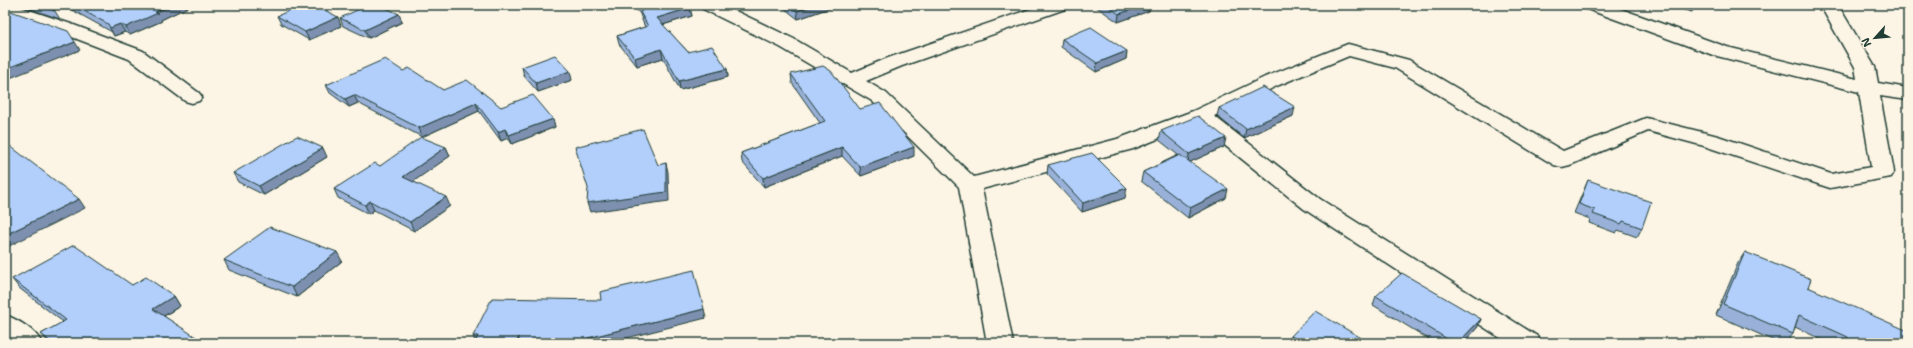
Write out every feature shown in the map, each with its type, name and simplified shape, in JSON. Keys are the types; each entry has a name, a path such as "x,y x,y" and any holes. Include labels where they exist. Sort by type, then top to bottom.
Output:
{"street":[{"path":"709,5 788,43 879,97 970,185 1000,343"},
{"path":"851,80 896,62 1059,5"},
{"path":"1593,5 1720,51 1869,88 1908,94"},
{"path":"970,185 1125,144 1200,115 1272,81 1348,50 1402,64 1562,160 1646,124 1711,142 1830,181 1883,172 1865,67 1829,5"},
{"path":"5,8 136,55 192,97"},
{"path":"1200,115 1312,204 1528,343"},
{"path":"5,325 29,343"}],"building":[{"path":"38,5 51,5 55,11"},
{"path":"73,5 171,5 155,12 158,13 126,27 120,24 110,28 108,24"},
{"path":"302,5 315,5 338,17 305,32 277,16"},
{"path":"368,5 380,5 399,14 365,30 340,18"},
{"path":"638,5 687,5 690,8 657,18 688,52 712,46 727,69 679,81 661,49 635,58 617,36 648,26 640,12 643,10"},
{"path":"789,5 814,5 797,11"},
{"path":"1106,5 1144,5 1119,14"},
{"path":"5,9 68,31 75,42 5,69"},
{"path":"1091,27 1127,51 1097,63 1062,39"},
{"path":"555,55 570,71 536,83 522,67"},
{"path":"385,59 403,71 409,68 443,90 467,80 501,107 533,95 553,119 509,135 505,129 498,132 476,103 419,128 354,95 345,99 326,85"},
{"path":"823,66 831,71 860,109 880,103 914,147 860,167 842,147 763,178 741,153 825,121 791,74"},
{"path":"1263,87 1295,107 1246,129 1219,108"},
{"path":"1198,116 1226,138 1189,154 1161,131"},
{"path":"643,129 658,165 666,163 666,192 587,203 588,188 575,147"},
{"path":"297,136 323,148 259,186 233,173"},
{"path":"421,137 446,147 403,177 446,197 410,222 370,201 365,205 334,189 375,163 380,166"},
{"path":"5,142 79,199 5,235"},
{"path":"1092,153 1127,188 1083,203 1048,165"},
{"path":"1180,155 1228,189 1190,208 1143,172"},
{"path":"1588,180 1651,202 1642,228 1623,221 1621,224 1593,214 1595,210 1579,204"},
{"path":"270,227 337,252 292,287 224,260"},
{"path":"74,245 132,285 146,277 174,296 153,309 196,337 187,343 52,343 41,334 66,320 12,279"},
{"path":"1745,252 1811,279 1808,287 1908,331 1907,343 1845,343 1848,337 1799,315 1793,334 1723,304"},
{"path":"694,270 704,309 588,338 589,343 519,343 519,337 516,343 475,343 478,336 473,336 492,298 601,300 600,292"},
{"path":"1402,273 1481,319 1458,343 1454,343 1376,296"},
{"path":"1315,311 1370,343 1303,343 1291,336"}]}
